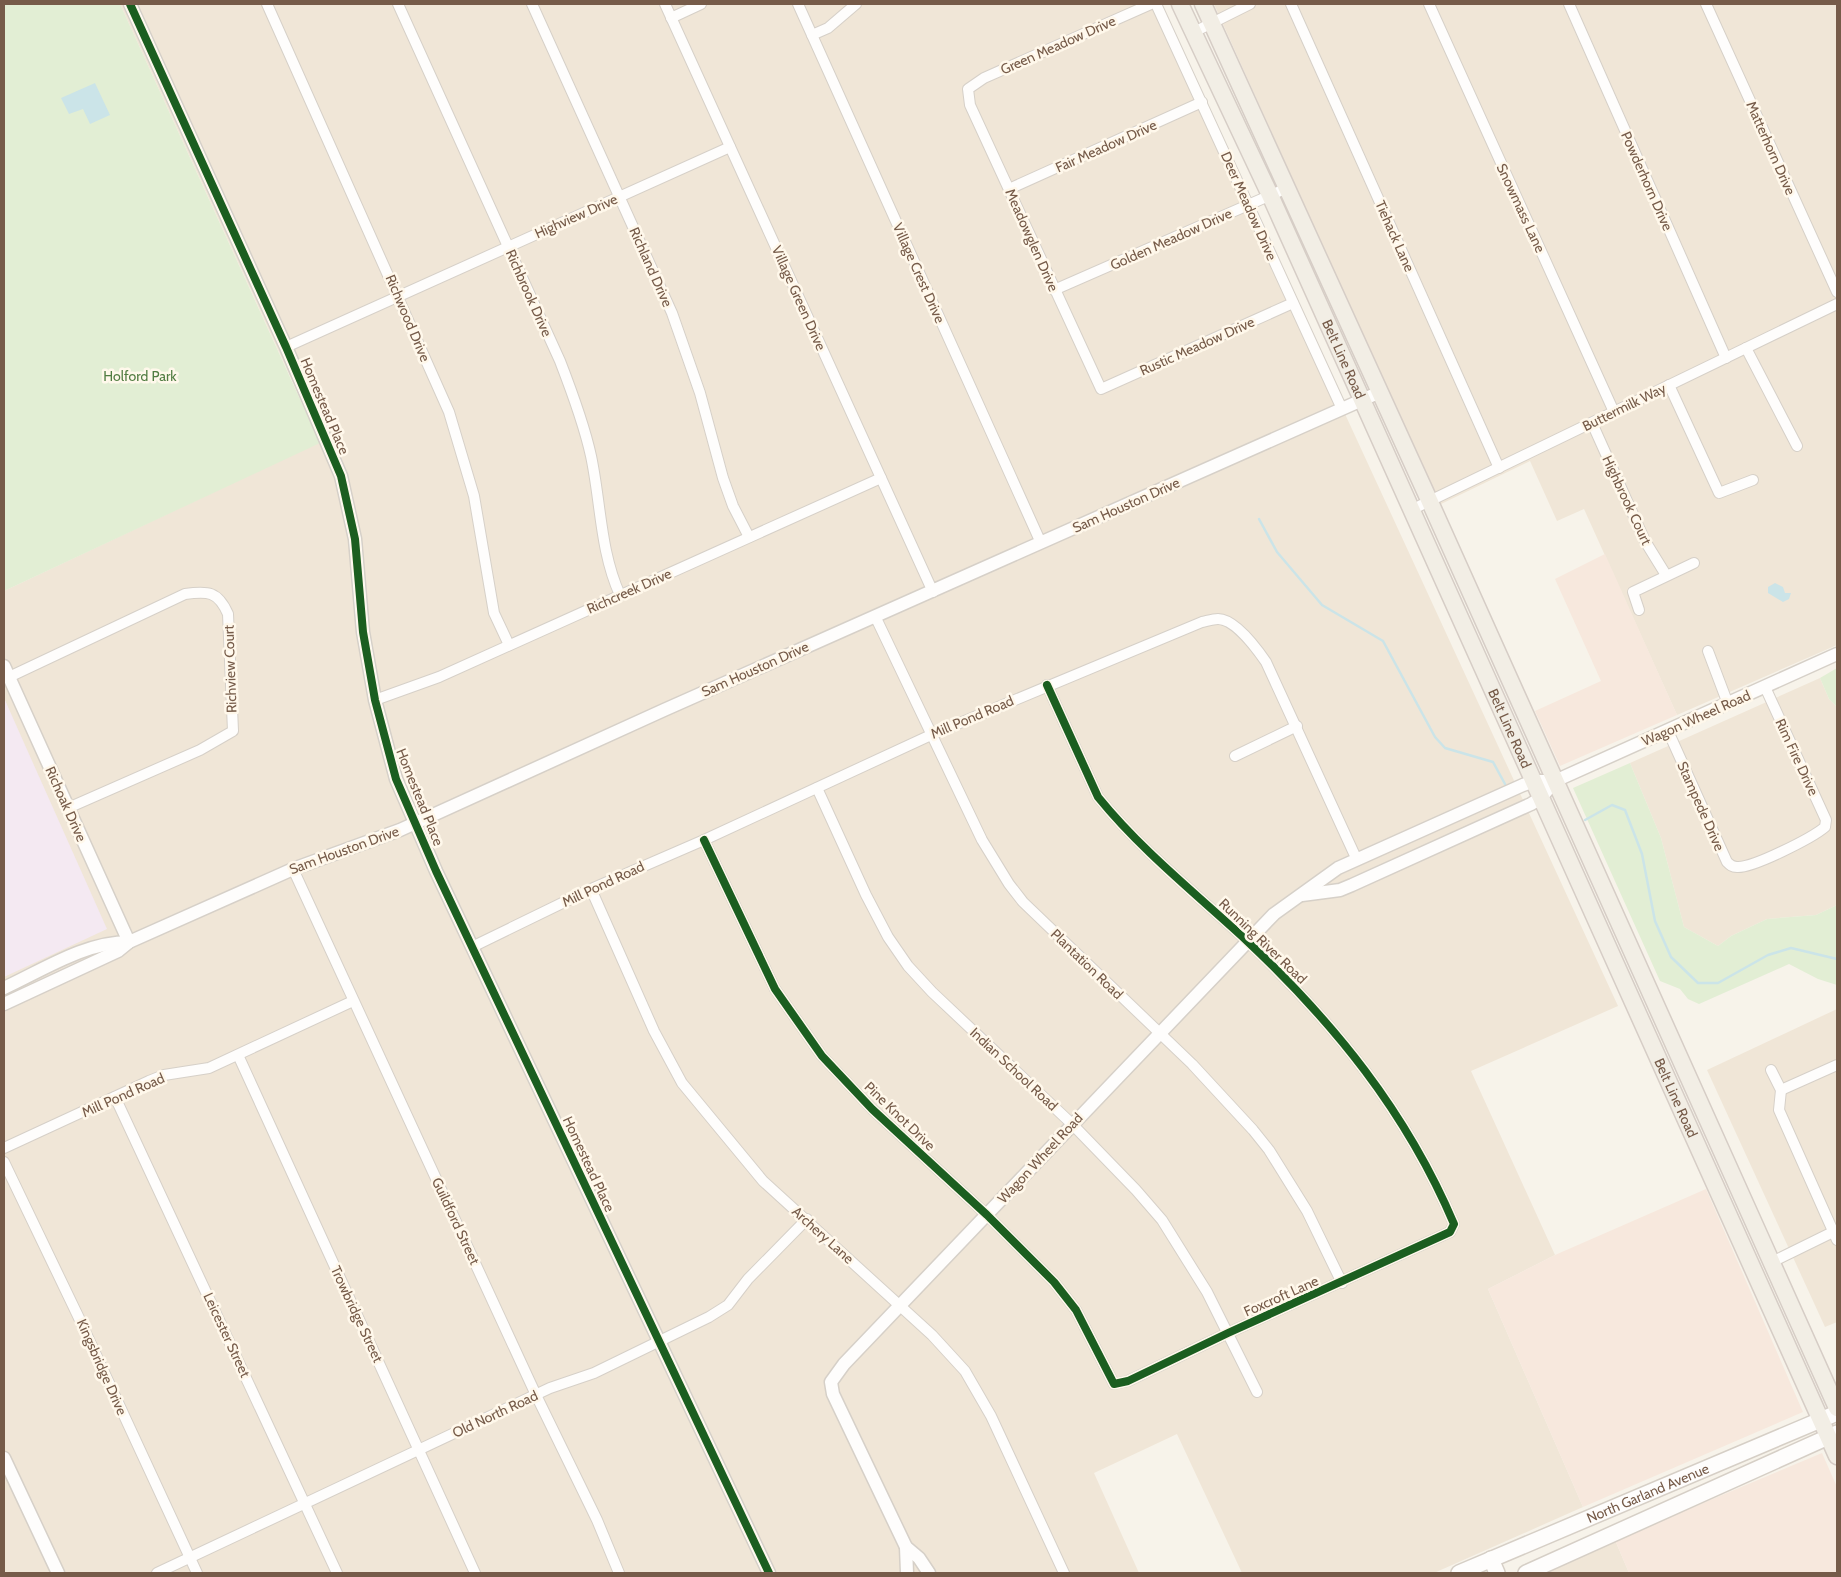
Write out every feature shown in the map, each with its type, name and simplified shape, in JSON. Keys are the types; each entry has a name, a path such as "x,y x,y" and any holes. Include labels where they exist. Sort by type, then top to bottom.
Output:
{"main road":[{"name":"Belt Line Road","path":"1180,4 1270,195 1821,1420 1833,1435 1837,1456"},
{"name":"Belt Line Road","path":"1203,4 1684,1064 1837,1408"},
{"path":"1477,654 1495,646"},
{"path":"1665,1072 1684,1064"},
{"path":"1700,1149 1718,1140"},
{"path":"1754,1270 1772,1262"},
{"name":"North Garland Avenue","path":"1459,1573 1494,1566 1637,1497 1837,1412"},
{"name":"North Garland Avenue","path":"1526,1573 1648,1520 1833,1435"},
{"path":"1637,1497 1648,1520"}],"street":[{"name":"Homestead Place","path":"130,4 286,347 343,485 355,539 363,632 375,700 391,765 415,823 769,1573"},
{"name":"Richwood Drive","path":"267,4 399,296 449,412 474,496 494,613 510,645"},
{"name":"Richbrook Drive","path":"398,4 560,361 581,421 590,456 607,562 620,595"},
{"name":"Richland Drive","path":"532,4 620,196 685,347 723,478 733,506 749,537"},
{"name":"Village Green Drive","path":"665,4 933,592"},
{"path":"671,18 701,4"},
{"name":"Village Crest Drive","path":"798,4 1041,543"},
{"path":"812,35 828,28 856,4"},
{"name":"Green Meadow Drive","path":"968,89 984,78 1151,4"},
{"name":"Deer Meadow Drive","path":"1156,4 1342,409"},
{"path":"1194,32 1250,4"},
{"name":"Tiehack Lane","path":"1290,4 1499,468"},
{"name":"Snowmass Lane","path":"1429,4 1614,412"},
{"name":"Powderhorn Drive","path":"1569,4 1726,358"},
{"name":"Matterhorn Drive","path":"1706,4 1837,292"},
{"name":"Meadowglen Drive","path":"968,89 970,105 1101,389"},
{"name":"Fair Meadow Drive","path":"1009,189 1202,102"},
{"name":"Highview Drive","path":"286,347 730,147"},
{"name":"Golden Meadow Drive","path":"1054,290 1287,188"},
{"name":"Rustic Meadow Drive","path":"1101,389 1293,303"},
{"name":"Buttermilk Way","path":"1411,510 1837,306"},
{"path":"1746,348 1797,446"},
{"path":"1669,385 1719,493 1753,480"},
{"name":"Sam Houston Drive","path":"4,1004 118,951 129,942 293,869 374,841 1380,392"},
{"name":"Highbrook Court","path":"1592,423 1645,541 1666,576"},
{"name":"Richcreek Drive","path":"375,700 412,688 881,478"},
{"path":"1639,610 1633,592 1694,563"},
{"name":"Richview Court","path":"6,672 185,594 204,592 218,597 228,614 233,732 200,750 68,808"},
{"name":"Plantation Road","path":"875,616 982,840 1009,884 1023,902 1217,1088 1269,1150 1307,1211 1342,1282"},
{"name":"Mill Pond Road","path":"474,946 590,889 704,840 931,735 1047,685 1202,622 1219,619 1230,622 1254,645 1266,662 1297,726 1356,860"},
{"path":"1708,651 1728,704"},
{"name":"Wagon Wheel Road","path":"907,1573 906,1547 833,1394 831,1382 844,1364 1274,914 1338,868 1534,781 1555,781 1837,654"},
{"name":"Richoak Drive","path":"6,672 129,942"},
{"name":"Running River Road","path":"1047,685 1098,797 1130,833 1247,941 1314,1008 1367,1072 1416,1147 1454,1224"},
{"name":"Rim Fire Drive","path":"1765,687 1826,820 1825,827"},
{"path":"1235,756 1297,726"},
{"name":"Stampede Drive","path":"1668,731 1722,852 1732,867 1745,867 1810,837 1825,827"},
{"name":"Wagon Wheel Road","path":"1300,896 1340,890 1366,879 1541,798 1555,781"},
{"name":"Indian School Road","path":"816,788 870,903 888,937 908,966 932,992 1072,1124 1162,1220 1207,1292 1257,1392"},
{"path":"1476,806 1484,825"},
{"name":"Pine Knot Drive","path":"704,840 775,989 822,1056 872,1109 987,1214 1054,1282 1076,1310 1114,1384"},
{"path":"1356,860 1366,879"},
{"name":"Guildford Street","path":"293,869 536,1395 598,1520 619,1573"},
{"name":"Archery Lane","path":"590,889 654,1031 682,1083 763,1181 807,1219 947,1349 976,1388 1064,1573"},
{"name":"Sam Houston Drive","path":"4,988 81,952 111,942 129,942"},
{"name":"Mill Pond Road","path":"4,1148 164,1075 201,1071 238,1056 353,1001"},
{"name":"Trowbridge Street","path":"238,1056 420,1449 475,1573"},
{"path":"1781,1090 1837,1065"},
{"path":"1771,1070 1781,1090 1779,1110 1835,1236 1772,1262"},
{"name":"Leicester Street","path":"115,1097 338,1573"},
{"name":"Kingsbridge Drive","path":"4,1162 78,1316 197,1573"},
{"name":"Old North Road","path":"157,1573 536,1395 594,1373 659,1342 728,1305 748,1279 807,1219"},
{"name":"Foxcroft Lane","path":"1114,1384 1128,1381 1228,1333 1450,1232 1454,1224"},
{"path":"4,1458 58,1573"},
{"name":"Wagon Wheel Road","path":"906,1547 919,1558 929,1573"}],"shaded area":[{"path":"120,4 1156,4 1618,1006 1471,1071 1555,1255 1488,1289 1583,1507 1434,1573 1242,1573 1177,1434 1094,1473 1139,1573 4,1573 4,977 17,730 4,698 4,591 320,442"},
{"path":"1214,4 1837,4 1837,645 1677,715 1584,509 1557,521 1530,461 1439,505"},
{"path":"1605,554 1677,715 1560,766 1535,711 1601,681 1555,579"},
{"path":"1820,678 1829,699 1837,707 1837,905 1816,915 1767,919 1731,936 1718,946 1684,927 1661,838 1630,763"},
{"path":"4,698 107,929 4,977"},
{"path":"1837,1009 1837,1322 1825,1327 1707,1070"},
{"path":"1706,1189 1803,1412 1583,1507 1488,1289 1555,1255"},
{"path":"1822,1453 1837,1487 1837,1573 1629,1573 1615,1540"},
{"path":"1615,1540 1629,1573 1538,1573"}],"green space":[{"name":"Holford Park","path":"4,4 120,4 320,443 4,591"},
{"path":"1837,668 1837,707 1829,699 1820,678"},
{"path":"1630,763 1661,838 1684,927 1718,946 1731,936 1767,919 1816,915 1837,905 1837,985 1818,979 1789,964 1699,1004 1688,999 1680,989 1660,981 1573,788"}],"water":[{"path":"95,83 110,115 90,124 83,109 69,114 61,98"},
{"path":"1775,583 1783,587 1785,593 1791,593 1789,599 1783,602 1768,593 1768,587"}],"waterway":[{"path":"1259,519 1277,552 1322,605 1383,641 1435,737 1445,748 1493,762 1505,784"},
{"path":"1585,820 1612,805 1625,810 1642,854 1655,921 1671,957 1698,983 1718,983 1768,955 1791,948 1837,959"}],"cycle path":[{"path":"130,4 286,347 341,476 355,539 363,632 375,700 396,779 436,871 769,1573"},
{"path":"704,840 775,989 822,1056 872,1109 987,1215 1054,1282 1076,1310 1114,1384 1128,1381 1228,1333 1450,1232 1454,1224 1435,1183 1414,1144 1365,1071 1338,1036 1278,971 1150,853 1098,797 1047,685"}]}
